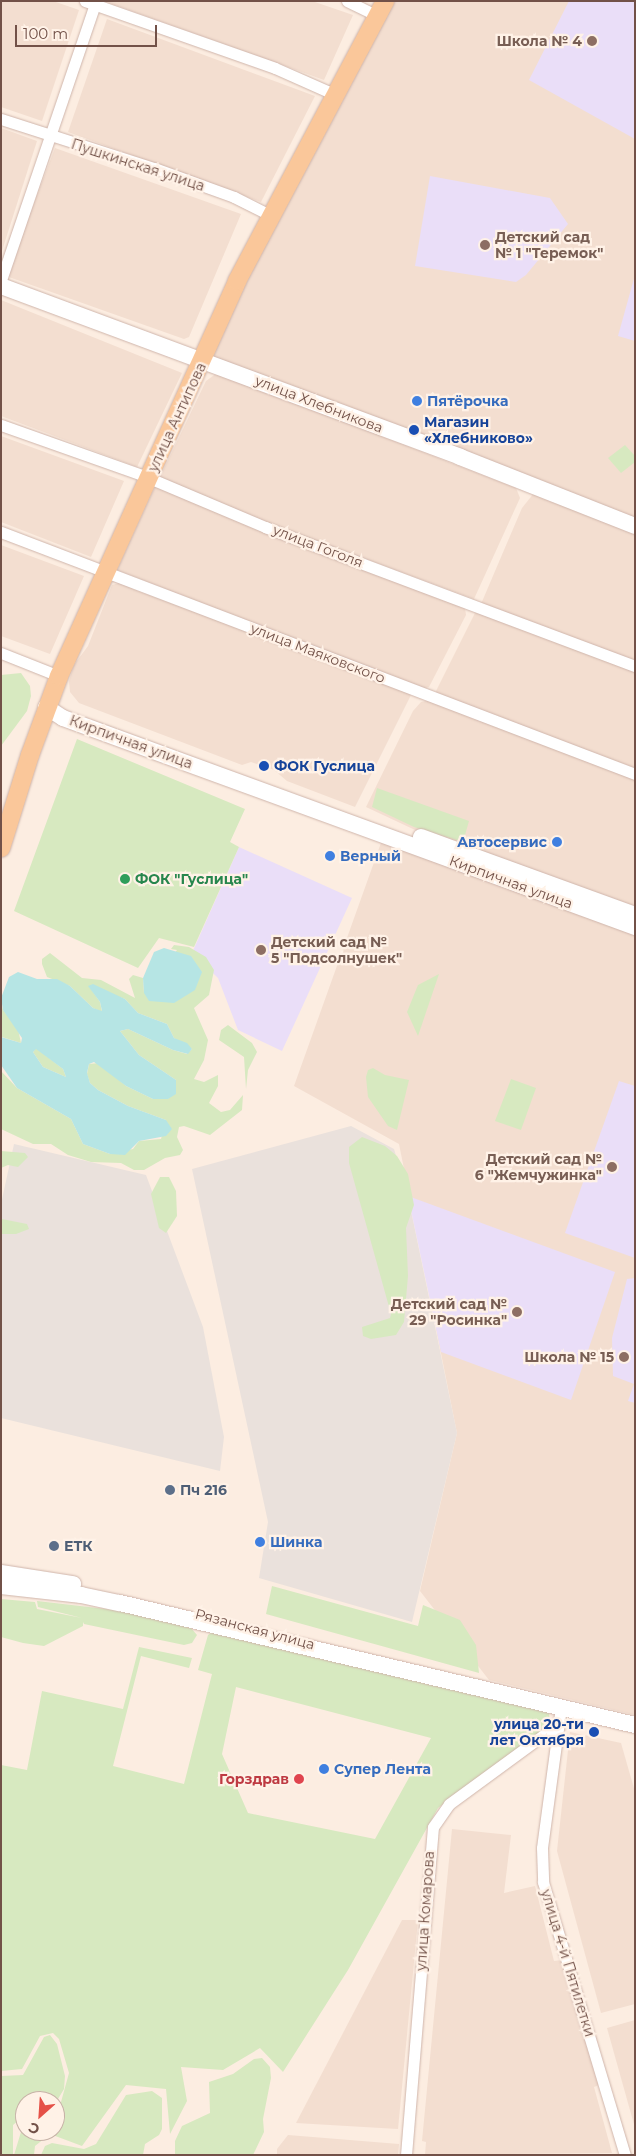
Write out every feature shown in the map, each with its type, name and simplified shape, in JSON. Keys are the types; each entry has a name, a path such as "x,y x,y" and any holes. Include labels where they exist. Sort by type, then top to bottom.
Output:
{"main road":[{"name":"улица Антипова","path":"1,848 46,707 237,281 381,9"}],"street":[{"path":"347,1 381,9"},
{"path":"1,280 51,137 92,2 275,68 336,95"},
{"name":"Пушкинская улица","path":"1,119 51,137 199,184 272,216"},
{"name":"улица Хлебникова","path":"1,286 203,360 635,526"},
{"name":"улица Гоголя","path":"1,425 149,478 265,527 635,666"},
{"name":"улица Маяковского","path":"1,532 635,774"},
{"path":"1,654 59,676"},
{"name":"Кирпичная улица","path":"46,707 68,709 635,915"},
{"name":"Кирпичная улица","path":"46,707 64,718 635,927"},
{"name":"Рязанская улица","path":"1,1573 112,1592 506,1695"},
{"name":"Рязанская улица","path":"1,1586 81,1595 120,1603 635,1725"},
{"name":"улица 4-й Пятилетки","path":"561,1707 542,1848 543,1882 625,2155"},
{"name":"улица Комарова","path":"406,2155 433,1827 449,1804 546,1733 557,1729"}],"shaded area":[{"path":"1,1 53,1 79,10 42,121 1,107"},
{"path":"104,1 312,1 353,15 324,80"},
{"path":"385,1 635,1 635,526 203,360"},
{"name":"Школа № 4","path":"569,1 635,1 635,139 529,80"},
{"path":"107,19 315,96 261,202 68,132"},
{"path":"1,128 37,141 1,254"},
{"path":"55,148 241,214 189,337 184,339 6,276"},
{"name":"Детский сад № 1 \"Теремок\"","path":"430,176 550,198 568,224 526,275 516,282 415,266"},
{"path":"635,275 635,341 618,336"},
{"path":"1,300 182,373 137,467 1,416"},
{"path":"217,373 516,488 520,498 474,599 248,515 160,477 206,381"},
{"path":"1,436 124,481 91,557 1,522"},
{"path":"155,487 465,608 466,615 429,687 423,689 117,570"},
{"path":"534,493 635,533 635,661 481,604 522,508"},
{"path":"1,545 84,576 50,654 1,636"},
{"path":"122,582 135,590 412,693 355,807 287,781 274,770 251,762 242,765 79,703 70,692 69,681 74,665 88,646 112,585"},
{"path":"477,609 635,669 635,768 434,695"},
{"path":"430,700 635,776 635,906 413,829 366,807 413,711 421,702"},
{"path":"382,840 635,932 635,1715 489,1680 420,1591 457,1433 399,1144 294,1086"},
{"name":"Детский сад № 5 \"Подсолнушек\"","path":"239,847 352,898 282,1051 238,1030 218,978 192,953"},
{"name":"Детский сад № 6 \"Жемчужинка\"","path":"619,1081 635,1086 635,1258 565,1233"},
{"path":"351,1126 394,1149 408,1196 457,1433 412,1622 259,1578 268,1522 192,1169"},
{"path":"14,1144 146,1175 203,1327 224,1437 220,1471 1,1418 1,1204"},
{"name":"Детский сад № 29 \"Росинка\"","path":"408,1196 615,1272 571,1400 441,1352"},
{"name":"Школа № 15","path":"635,1278 635,1403 628,1401 634,1384 613,1376 612,1338 627,1279"},
{"path":"570,1732 621,1743 635,1792 635,2004 601,2013 557,1851"},
{"path":"452,1829 511,1835 504,1893 535,1886 554,1961 563,1960 599,2085 594,2087 612,2153 425,2155 426,2142 422,2141"},
{"path":"402,1920 418,1920 398,2129 296,2123"},
{"path":"635,2020 635,2128 607,2028"},
{"path":"288,2135 399,2144 398,2155 277,2155 277,2149"}],"green space":[{"path":"625,445 635,456 635,462 621,473 608,458"},
{"path":"21,673 30,686 31,696 27,711 1,746 1,675"},
{"name":"ФОК \"Гуслица\"","path":"77,739 245,809 230,842 239,847 194,947 159,938 138,968 14,911"},
{"path":"377,788 469,821 463,842 414,827 372,807"},
{"path":"174,945 189,947 206,957 214,970 209,995 194,1008 208,1040 204,1060 194,1079 204,1082 218,1075 218,1086 209,1103 221,1112 230,1110 243,1095 242,1110 210,1135 184,1126 179,1127 177,1137 183,1150 180,1155 165,1158 144,1170 134,1170 121,1163 91,1162 68,1155 51,1144 33,1144 1,1129 1,1071 17,1088 71,1119 83,1144 110,1154 133,1149 139,1141 161,1139 166,1120 128,1106 98,1090 90,1083 87,1074 89,1064 99,1063 126,1086 153,1099 168,1099 176,1080 139,1055 120,1031 128,1029 173,1050 187,1054 192,1049 174,1038 167,1024 138,1013 125,999 89,986 100,1002 102,1012 93,1008 70,986 47,977 42,959 50,953 82,978 101,980 135,998 129,979 133,975 143,978 144,993 177,950 171,949"},
{"path":"439,974 418,1036 407,1012 418,985"},
{"path":"1,1002 3,1010 18,1029 21,1043 2,1037"},
{"path":"228,1025 252,1043 257,1052 248,1070 246,1089 244,1057 219,1040 221,1030"},
{"path":"36,1048 63,1069 66,1077 43,1067 33,1052"},
{"path":"373,1068 385,1075 409,1080 397,1130 388,1126 368,1097 366,1077 368,1070"},
{"path":"511,1079 536,1088 521,1130 495,1121"},
{"path":"362,1137 385,1146 397,1156 408,1174 414,1205 406,1228 408,1276 404,1322 396,1335 371,1339 363,1336 362,1327 390,1318 391,1314 349,1163 349,1147"},
{"path":"1,1151 25,1153 28,1157 18,1167 8,1165 1,1168"},
{"path":"160,1177 169,1177 176,1191 177,1216 166,1233 159,1228 151,1194"},
{"path":"2,1219 27,1224 29,1229 16,1234 1,1234"},
{"path":"272,1586 418,1626 423,1605 460,1620 476,1645 479,1673 266,1614"},
{"path":"1,1599 35,1602 37,1609 82,1618 38,1607 37,1601 123,1611 191,1628 197,1635 192,1643 184,1645 84,1624 83,1622 83,1626 44,1646 23,1643 1,1637"},
{"path":"216,1629 549,1712 550,1725 438,1808 348,1970 283,2072 260,2048 223,2070 181,2067 187,2101 170,2134 166,2089 126,2085 82,2146 65,2140 64,2091 69,2073 59,2039 53,2033 40,2036 22,2069 1,2071 1,1765 27,1770 42,1691 123,1709 139,1647 192,1658 189,1668 141,1656 113,1766 184,1784 212,1674 198,1670 208,1635","holes":["236,1687 431,1738 375,1839 248,1813 222,1754"]},
{"path":"50,2035 57,2044 65,2076 64,2089 63,2091 15,2091 13,2155 1,2155 1,2076 23,2075 44,2037"},
{"path":"262,2058 270,2067 271,2078 263,2119 264,2132 253,2155 175,2155 175,2141 182,2126 210,2113 209,2082 233,2074 254,2059"},
{"path":"152,2091 162,2098 162,2129 159,2135 145,2144 143,2155 41,2155 45,2146 52,2143 84,2149 96,2144 126,2095"},
{"path":"18,2141 41,2141 35,2146 34,2155 14,2155"}],"water":[{"path":"164,948 191,956 202,972 195,990 174,1003 149,1001 144,993 143,978 154,952"},
{"path":"18,972 37,979 57,979 70,986 93,1008 102,1011 100,1002 88,986 93,984 125,999 138,1013 167,1024 174,1038 187,1043 192,1049 188,1054 173,1050 128,1029 120,1031 139,1055 176,1080 176,1094 168,1099 153,1099 126,1086 94,1062 89,1064 87,1073 90,1083 98,1090 128,1106 166,1120 172,1129 166,1136 139,1141 125,1155 110,1154 83,1144 71,1119 17,1088 1,1065 1,1037 21,1043 22,1038 3,1010 1,998 9,977","holes":["36,1049 63,1069 66,1077 43,1067 33,1052"]}],"place":[{"name":"Школа № 4","path":"592,41"},
{"name":"Детский сад № 1 \"Теремок\"","path":"485,245"},
{"name":"Пятёрочка","path":"417,401"},
{"name":"Магазин «Хлебниково»","path":"414,430"},
{"name":"ФОК Гуслица","path":"264,766"},
{"name":"Автосервис","path":"557,842"},
{"name":"Верный","path":"330,856"},
{"name":"ФОК \"Гуслица\"","path":"125,879"},
{"name":"Детский сад № 5 \"Подсолнушек\"","path":"261,950"},
{"name":"Детский сад № 6 \"Жемчужинка\"","path":"612,1167"},
{"name":"Детский сад № 29 \"Росинка\"","path":"517,1312"},
{"name":"Школа № 15","path":"624,1357"},
{"name":"Пч 216","path":"170,1490"},
{"name":"Шинка","path":"260,1542"},
{"name":"ЕТК","path":"54,1546"},
{"name":"улица 20-ти лет Октября","path":"594,1732"},
{"name":"Супер Лента","path":"324,1769"},
{"name":"Горздрав","path":"299,1779"}]}
